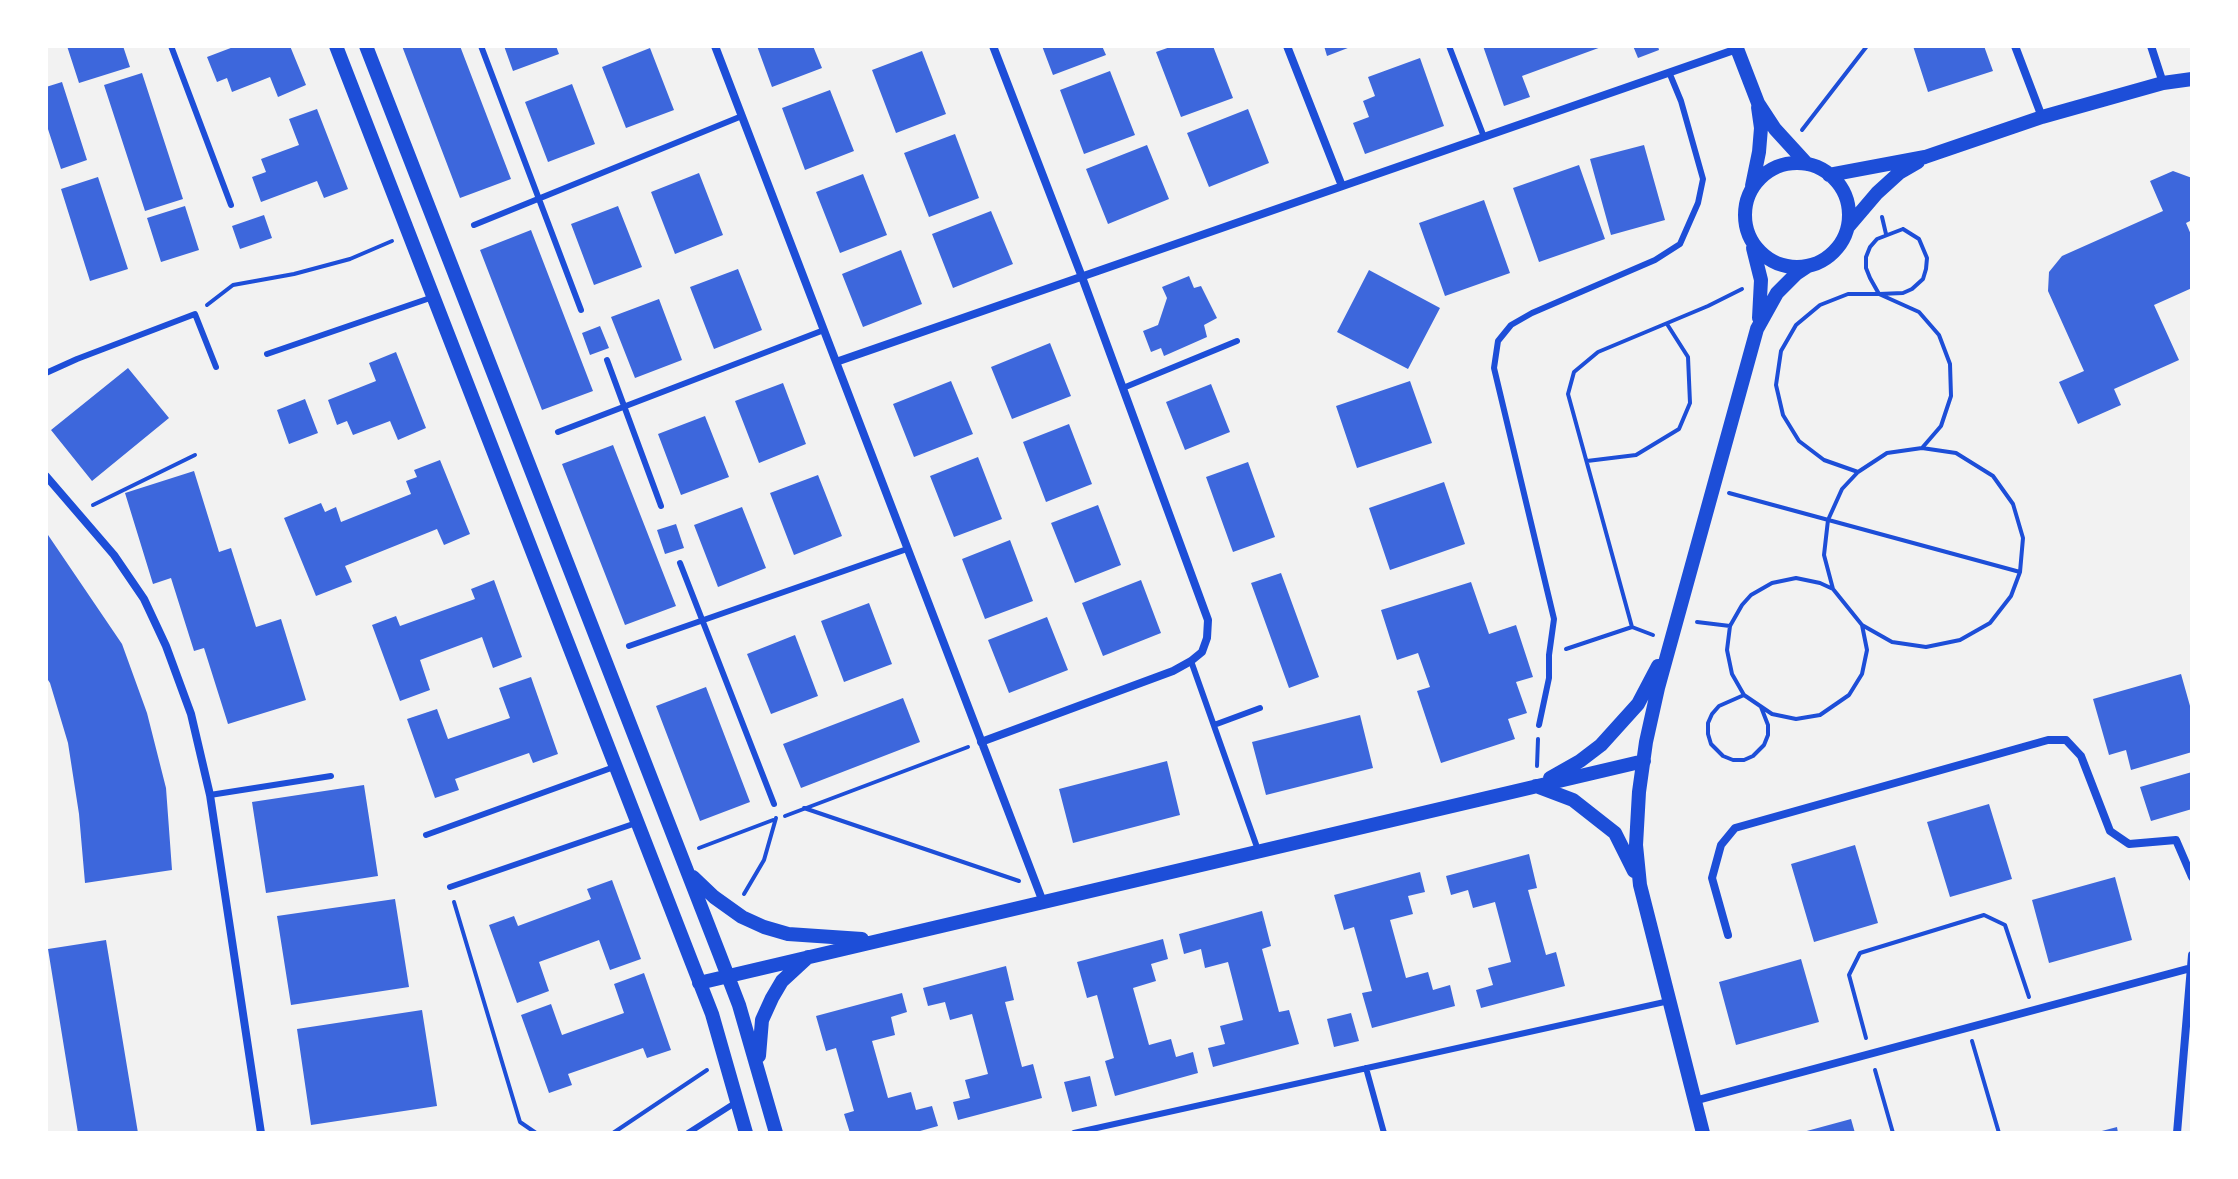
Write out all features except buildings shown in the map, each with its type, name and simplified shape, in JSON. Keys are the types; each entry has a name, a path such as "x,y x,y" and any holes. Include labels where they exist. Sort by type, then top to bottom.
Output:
{"street":[{"path":"336,46 699,983 746,1133"},
{"path":"366,46 728,976 776,1133"},
{"path":"715,46 1043,902"},
{"path":"981,742 1173,671 1202,652 1208,620 993,46"},
{"path":"1287,46 1342,186"},
{"path":"2015,46 2042,117"},
{"path":"2151,46 2163,83"},
{"path":"836,362 1736,47 1758,103 1761,128 1759,152 1745,207 1745,224 1761,280 1757,329 1658,688 1639,792 1636,845 1640,885 1703,1133"},
{"path":"1829,175 1925,157 2042,117 2163,83 2192,79"},
{"path":"1758,103 1807,164"},
{"path":"1848,227 1899,173 1925,157"},
{"path":"1751,190 1761,177 1775,168 1807,164 1819,168 1839,185 1849,213 1843,241 1822,261 1796,274 1777,293 1757,329"},
{"path":"1751,240 1761,253 1775,263 1791,267 1808,266"},
{"path":"46,479 79,512 144,599 166,646 191,714 210,795 261,1133"},
{"path":"1536,786 1580,761 1617,728 1638,704 1671,641"},
{"path":"1728,935 1712,878 1721,845 1735,828 2048,740 2066,740 2081,756 2110,831 2129,844 2176,840 2192,877"},
{"path":"699,983 1644,761"},
{"path":"1536,786 1573,800 1615,833 1640,885"},
{"path":"682,859 692,876 714,897 764,927 788,934 878,940"},
{"path":"2177,1133 2192,955"},
{"path":"761,1080 758,1049 762,1020 782,981 810,956"},
{"path":"1694,1101 2191,968"}],"lane":[{"path":"171,46 231,205"},
{"path":"481,46 581,310"},
{"path":"1449,46 1484,137"},
{"path":"1539,725 1549,678 1554,619 1494,368 1498,341 1511,325 1532,313 1655,260 1680,244 1698,203 1703,179 1681,101 1669,72"},
{"path":"474,225 742,116"},
{"path":"267,354 433,297"},
{"path":"46,373 195,314 216,367"},
{"path":"558,432 824,330"},
{"path":"1123,388 1237,341"},
{"path":"607,360 661,506"},
{"path":"629,646 907,549"},
{"path":"680,563 774,804"},
{"path":"1191,661 1259,851"},
{"path":"1214,725 1260,708"},
{"path":"426,835 616,767"},
{"path":"210,795 331,776"},
{"path":"450,887 638,822"},
{"path":"1074,1133 1669,1001"},
{"path":"1366,1068 1384,1133"},
{"path":"688,1133 738,1101"}],"path":[{"path":"1790,146 1867,46"},
{"path":"1858,472 1824,460 1799,441 1783,415 1776,385 1781,351 1796,325 1820,305 1848,294 1879,294 1903,293 1923,279 1927,258 1919,239 1903,229 1877,239 1866,257 1866,268 1879,294 1919,312 1939,335 1950,364 1951,396 1941,426 1922,448"},
{"path":"195,314 233,285 294,274 350,259 408,233"},
{"path":"1549,655 1632,627 1568,394 1574,372 1598,352 1761,280"},
{"path":"1587,461 1636,455 1679,429 1690,403 1688,357 1667,324"},
{"path":"1922,448 1956,453 1993,476 2013,504 2023,538 2020,572 2011,596 1990,623 1960,640 1926,647 1892,642 1862,625 1833,589 1824,555 1828,520 1842,489 1858,472 1887,453 1922,448"},
{"path":"79,512 195,455"},
{"path":"1713,489 2020,572"},
{"path":"1833,589 1796,578 1772,583 1751,595 1742,605 1730,626 1727,650 1732,674 1744,695 1772,714 1796,719 1820,715 1849,695 1862,674 1867,650 1862,625"},
{"path":"1677,619 1730,626"},
{"path":"1744,695 1719,706 1708,723 1711,744 1723,756 1744,760 1764,745 1768,725 1760,705"},
{"path":"1536,786 1539,725"},
{"path":"682,859 804,808 981,742"},
{"path":"734,911 764,860 776,819 774,804"},
{"path":"804,808 1037,887"},
{"path":"450,887 520,1122 536,1133"},
{"path":"1893,1133 1849,975 1860,953 1984,915 2005,925 2033,1010"},
{"path":"1968,1028 1999,1133"},
{"path":"613,1133 725,1059"}]}
